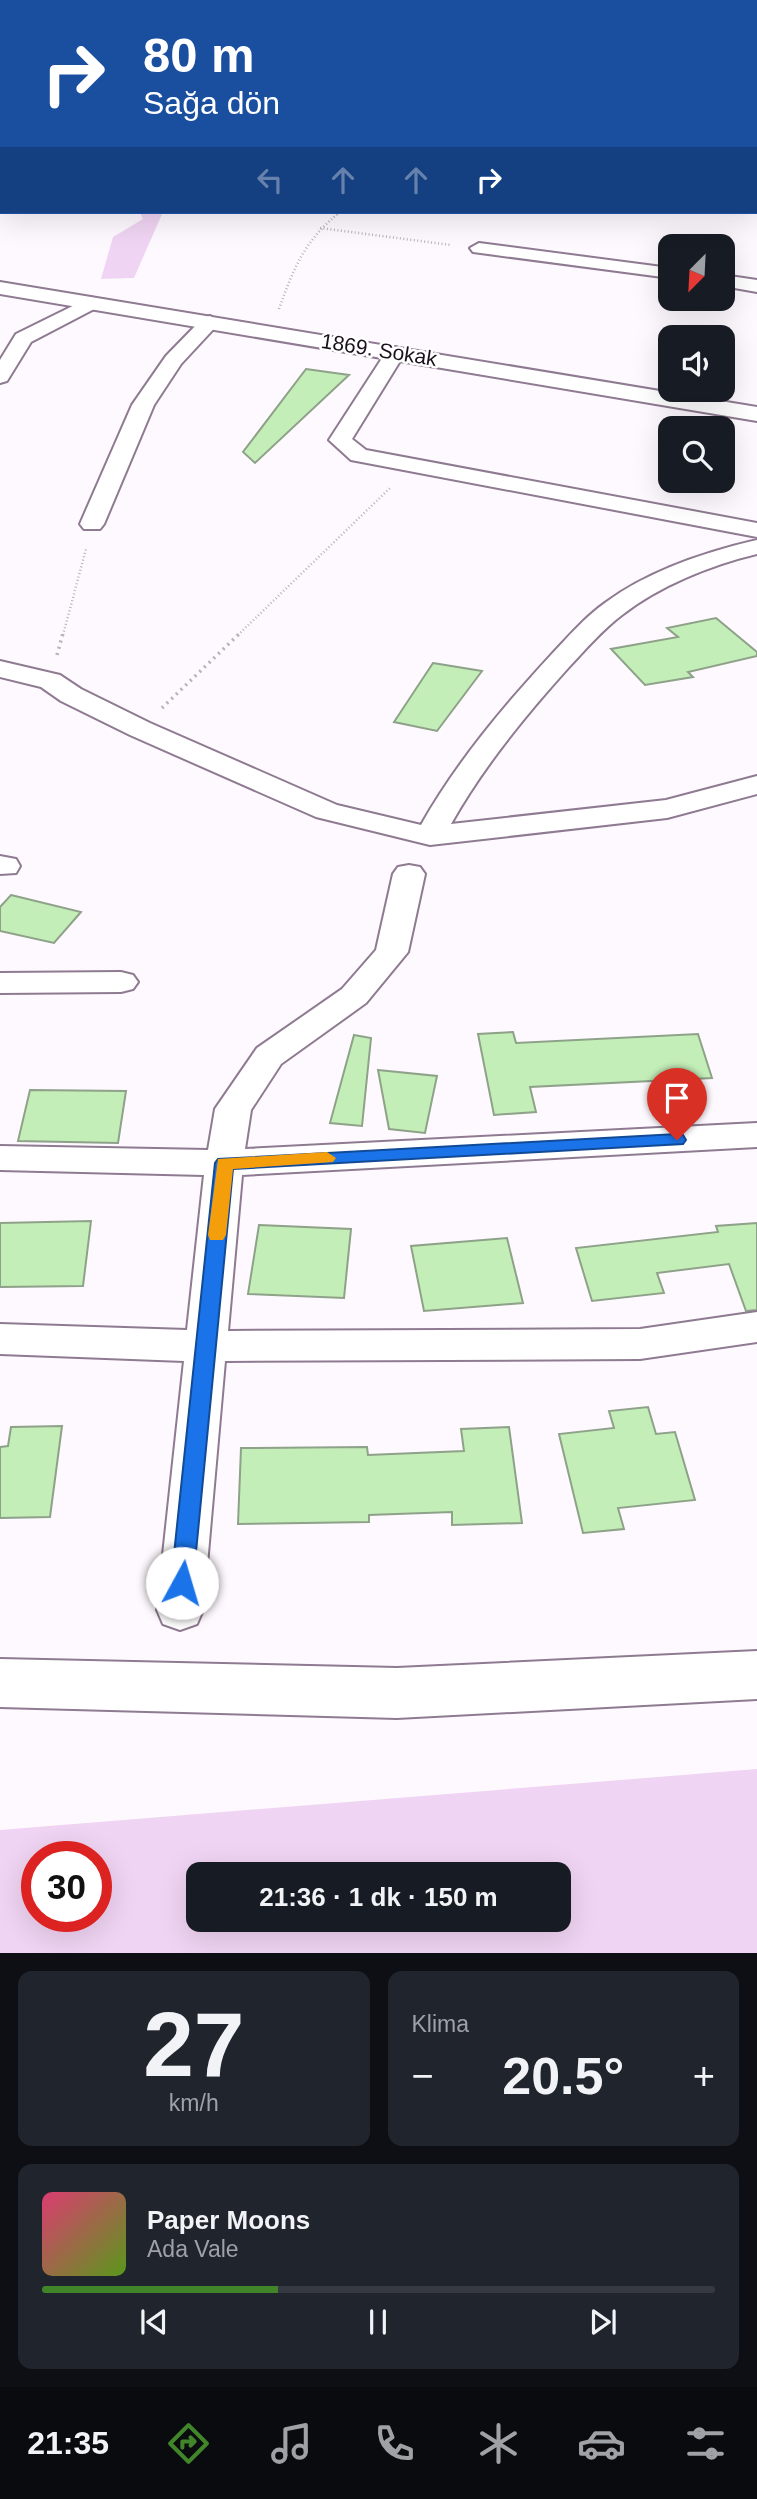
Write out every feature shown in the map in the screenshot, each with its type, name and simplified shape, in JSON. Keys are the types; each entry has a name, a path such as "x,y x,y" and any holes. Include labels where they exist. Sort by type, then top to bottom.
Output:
{"main road":[{"name":"1869. Sokak","path":"0,288 757,414"},
{"path":"0,1683 397,1693 757,1675"}],"street":[{"path":"479,248 658,271"},
{"path":"735,283 757,286"},
{"path":"0,338 23,338 91,303"},
{"path":"92,524 143,405 173,360 210,322"},
{"path":"0,377 23,338"},
{"path":"395,353 340,440 359,455 757,530"},
{"path":"430,836 446,805 499,731 581,639 622,602 673,577 757,547"},
{"path":"0,669 50,681 71,695 140,729 327,811 430,836 667,809 757,786"},
{"path":"180,1610 224,1163 233,1109 269,1056 354,996 392,952 409,874"},
{"path":"0,984 121,982"},
{"path":"0,1158 224,1163 757,1135"},
{"path":"0,1339 206,1346 640,1344 757,1327"}],"path":[{"path":"261,331 281,305 295,263 320,228 338,214"},
{"path":"320,228 479,248"},
{"path":"140,729 413,465"},
{"path":"50,681 92,524"}],"shaded area":[{"path":"141,214 162,214 134,278 101,279 113,237 143,219"},
{"path":"757,1769 757,1953 0,1953 0,1830"}],"building":[{"path":"306,369 349,375 255,463 243,452"},
{"path":"716,618 757,652 757,656 688,672 693,677 645,685 611,649 678,637 667,628"},
{"path":"433,663 482,671 437,731 394,722"},
{"path":"11,895 81,912 54,943 0,931 0,907"},
{"path":"513,1032 516,1043 698,1034 712,1078 530,1087 536,1112 494,1115 478,1034"},
{"path":"354,1035 371,1038 362,1126 330,1123"},
{"path":"378,1070 437,1076 425,1133 389,1129"},
{"path":"30,1090 126,1091 118,1143 18,1141"},
{"path":"91,1221 83,1286 0,1287 0,1223"},
{"path":"757,1223 757,1310 746,1311 729,1264 657,1273 664,1293 592,1301 576,1248 718,1232 716,1226"},
{"path":"259,1225 351,1229 344,1298 248,1294"},
{"path":"507,1238 523,1303 424,1311 411,1246"},
{"path":"648,1407 656,1434 675,1432 695,1500 618,1508 624,1529 583,1533 559,1434 614,1428 609,1411"},
{"path":"62,1426 50,1517 0,1518 0,1447 8,1446 11,1427"},
{"path":"509,1427 522,1523 452,1525 452,1512 369,1515 369,1522 238,1524 241,1448 367,1447 368,1455 464,1451 461,1429"}],"slow traffic":[{"path":"217,1235 224,1163 327,1158"}],"route":[{"path":"182,1583 224,1163 677,1140"}]}
